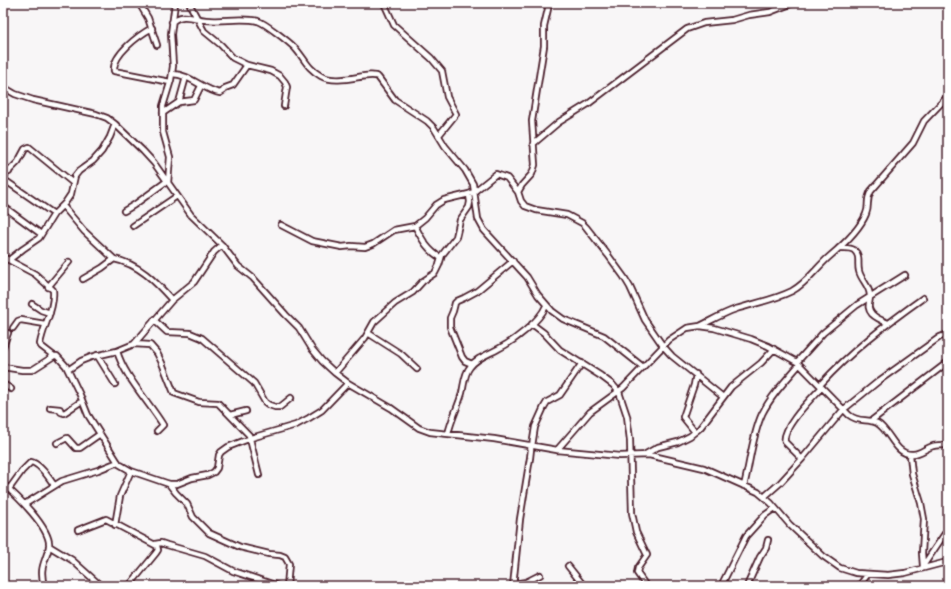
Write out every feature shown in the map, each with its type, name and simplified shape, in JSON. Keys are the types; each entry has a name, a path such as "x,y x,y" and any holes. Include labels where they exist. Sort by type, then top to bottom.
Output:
{"street":[{"path":"139,3 152,28 157,45"},
{"path":"168,182 170,157 163,132 163,113 164,102 172,74 173,60 171,34 175,3"},
{"path":"189,3 204,31 233,58 247,65 276,73 285,82 287,94 284,106"},
{"path":"384,3 394,25 431,58 442,71 447,97 456,114 439,135"},
{"path":"518,192 534,170 535,165 532,121 544,46 544,26 548,3"},
{"path":"533,144 559,122 588,104 687,29 704,23 732,20 749,15 770,12 793,3"},
{"path":"172,22 182,16 197,20 259,21 295,48 314,72 326,78 342,80 374,75 378,77 395,100 427,121 439,135 445,146 466,170 473,184 478,219 481,225 527,278 546,306 563,319 604,336 643,367"},
{"path":"152,28 136,38 122,52 115,61 113,67 114,71 170,82"},
{"path":"172,74 186,77 201,86 221,93 225,88 233,85 247,65"},
{"path":"179,102 186,77"},
{"path":"3,86 14,94 96,114 107,118 115,124 144,151 168,182 191,216 222,245 238,266 253,278 299,328 312,350 335,373 348,383 391,408 419,428 430,432 494,439 557,450 614,455 644,455 704,468 758,492 794,529 829,561 840,568 852,572 888,575 922,567 948,564"},
{"path":"163,113 179,102 194,100 201,86"},
{"path":"557,450 590,412 619,392 677,333 687,328 700,326 737,309 793,290 804,282 855,231 866,214 867,198 871,191 913,143 924,121 948,96"},
{"path":"9,260 22,248 36,240 54,214 63,206 71,194 73,183 77,174 91,164 102,151 115,124"},
{"path":"54,214 3,178 18,162 25,149 31,147 73,183"},
{"path":"3,164 9,172"},
{"path":"281,225 312,241 342,247 363,247 373,244 394,230 415,226 425,218 436,205 444,200 470,194 496,174 507,178 518,192 521,201 525,206 536,210 567,215 578,220 586,227 624,277 645,320 663,346 723,397"},
{"path":"124,211 168,182"},
{"path":"335,373 368,333 374,322 400,300 413,292 423,281 435,273 441,258 456,237 460,220 469,207 470,194"},
{"path":"133,226 177,196"},
{"path":"3,206 41,234"},
{"path":"63,206 98,246 114,259 140,269 154,279 172,300"},
{"path":"415,226 431,252 441,258"},
{"path":"134,344 172,300 192,284 214,252 222,245"},
{"path":"839,248 850,248 856,252 859,258 859,271 866,284 870,297 868,307 871,313 888,323"},
{"path":"3,257 35,274 53,290 50,313 45,324 41,345 54,356 63,361 88,415 121,466 131,471 169,484 177,484 192,478 208,475 216,469 221,452 228,447 251,438 296,425 322,410 348,383"},
{"path":"83,279 114,259"},
{"path":"472,364 465,361 462,357 450,327 450,318 455,302 477,290 513,261"},
{"path":"48,287 69,262"},
{"path":"744,486 762,415 768,404 798,364 823,333 857,305 905,275"},
{"path":"802,459 788,446 784,438 797,416 841,362 888,323 923,298"},
{"path":"32,304 41,310 50,313"},
{"path":"448,434 461,397 468,369 472,364 507,344 532,324 546,306"},
{"path":"13,328 18,321 21,320 45,324"},
{"path":"154,320 167,332 190,333 202,338 254,383 265,402 269,405 280,407 291,398"},
{"path":"532,324 544,333 560,350 608,381 619,392 627,416 630,440 632,513 636,532 647,555 637,572 646,586"},
{"path":"700,326 714,328 745,337 774,349 798,364 843,410 854,419 871,421 880,425 900,450 910,455 933,446 948,445"},
{"path":"3,347 8,333"},
{"path":"368,333 401,354 417,369"},
{"path":"764,497 780,483 802,459 843,410 880,380 940,337 948,334"},
{"path":"68,370 81,361 134,344 150,346 157,353 174,393 199,402 218,403 251,438 259,475"},
{"path":"644,455 658,447 678,442 695,432 739,379 761,363 774,349"},
{"path":"116,351 134,384 149,403 163,425 158,431"},
{"path":"98,355 115,384"},
{"path":"3,367 32,370 54,356"},
{"path":"871,421 948,362"},
{"path":"540,575 526,582 513,585 520,519 530,458 530,445 535,426 542,409 547,402 560,395 582,363"},
{"path":"695,432 683,417 694,386 696,374"},
{"path":"3,384 11,389"},
{"path":"50,408 60,409 61,412 64,413 82,401"},
{"path":"230,415 246,411"},
{"path":"57,443 67,438 76,448 80,448 100,434"},
{"path":"910,455 912,474 922,502 924,519 922,567"},
{"path":"9,490 22,471 32,462 37,464 50,478 54,485"},
{"path":"25,504 64,480 98,470 118,462"},
{"path":"115,525 120,496 131,471"},
{"path":"3,484 25,504 47,534 49,546 42,566 44,586"},
{"path":"169,484 188,505 193,517 209,533 240,547 285,557 290,564 287,586"},
{"path":"721,586 746,536 766,515 775,508"},
{"path":"78,530 105,519 155,544 161,543 206,556 233,571 278,586"},
{"path":"922,567 948,529"},
{"path":"747,586 760,557 766,548 768,540"},
{"path":"129,586 157,551 158,548 155,544"},
{"path":"49,546 72,560 101,586"},
{"path":"568,566 584,586"},
{"path":"858,586 868,574"}]}
